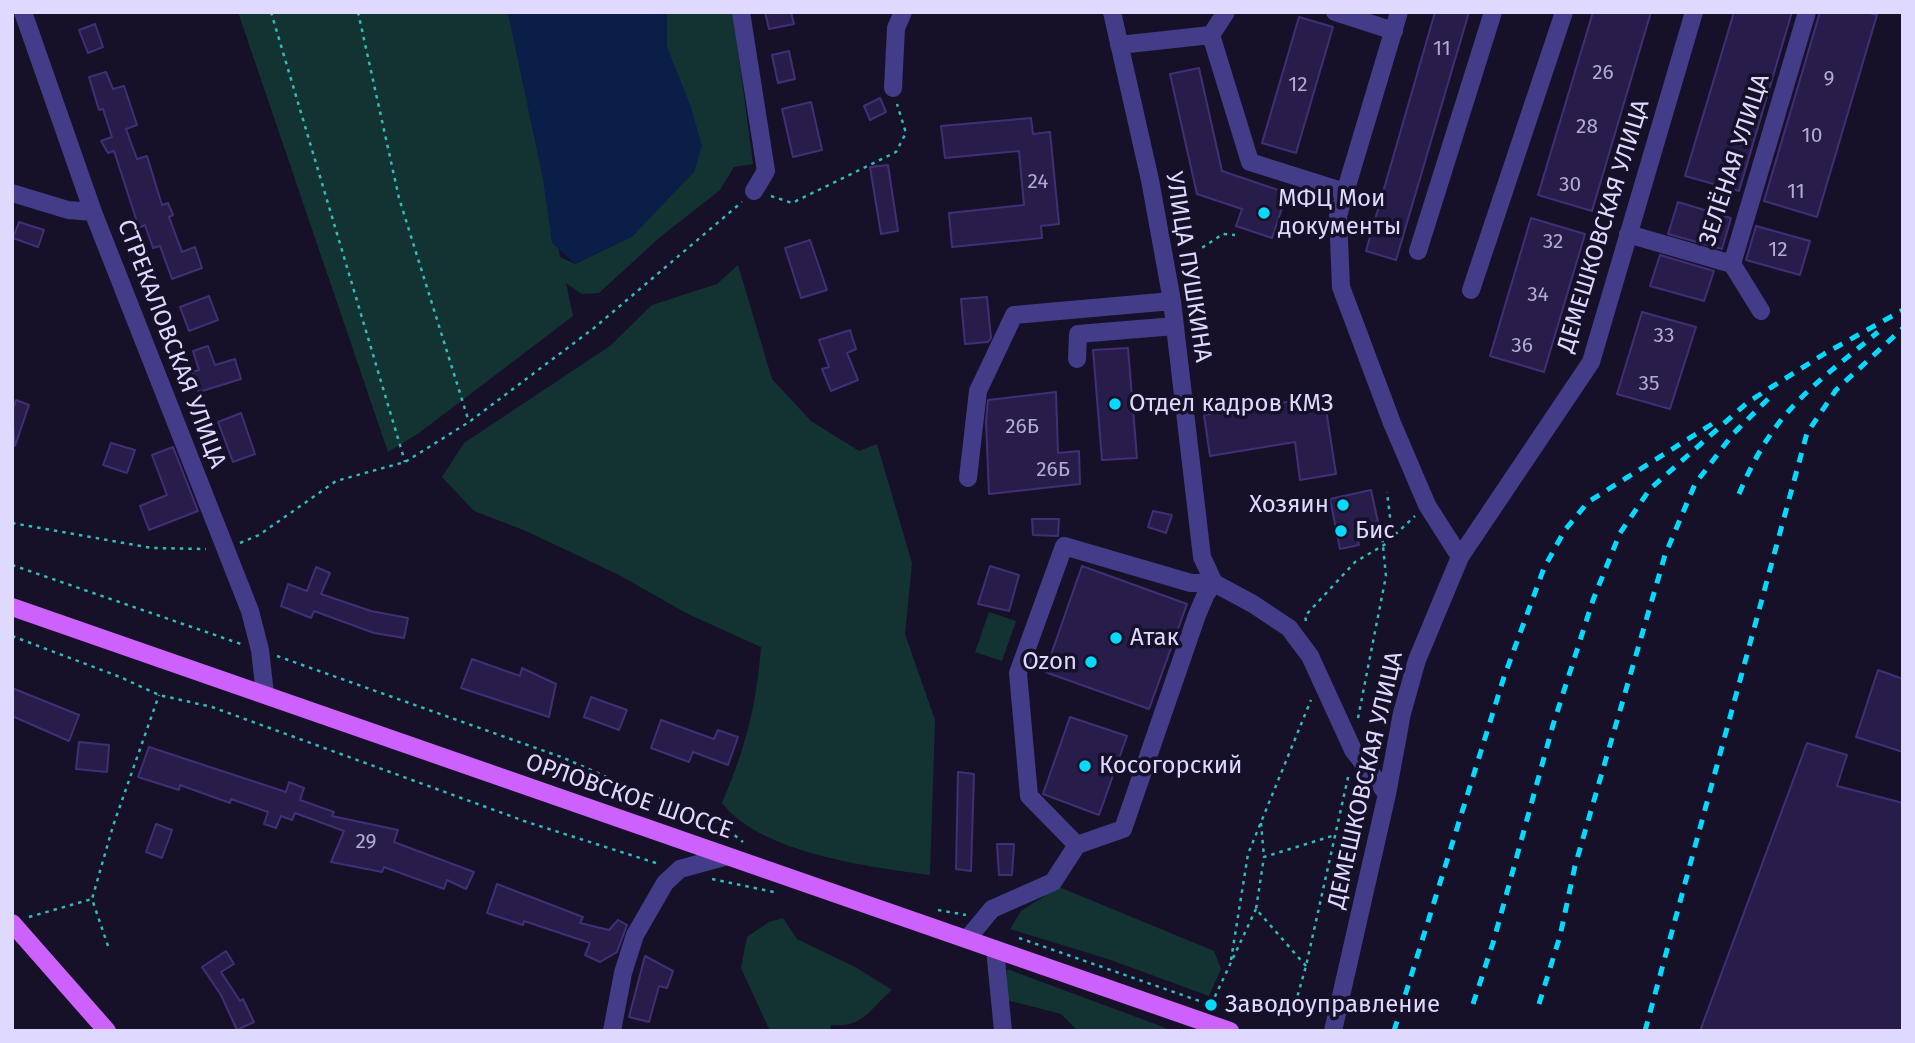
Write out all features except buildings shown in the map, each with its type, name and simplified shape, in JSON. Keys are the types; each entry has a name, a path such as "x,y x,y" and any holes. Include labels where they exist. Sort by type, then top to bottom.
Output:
{"main road":[{"name":"ОРЛОВСКОЕ ШОССЕ","path":"12,607 1230,1031"},
{"path":"21,920 107,1031"}],"street":[{"name":"СТРЕКАЛОВСКАЯ УЛИЦА","path":"23,12 93,212 250,611 260,650 264,694"},
{"path":"741,12 766,171 754,191"},
{"path":"893,88 896,28 903,12"},
{"name":"УЛИЦА ПУШКИНА","path":"1112,12 1150,180 1172,301 1202,557 1214,583"},
{"path":"1226,12 1211,36 1250,162 1346,192"},
{"path":"1335,12 1394,31"},
{"path":"1399,12 1338,216 1341,287 1392,423 1427,505 1460,557"},
{"path":"1418,251 1493,12"},
{"path":"1471,290 1564,12"},
{"name":"ДЕМЕШКОВСКАЯ УЛИЦА","path":"1333,1031 1387,794 1402,713 1417,660 1460,557 1591,362 1694,12"},
{"name":"ЗЕЛЁНАЯ УЛИЦА","path":"1628,234 1732,264 1807,12"},
{"path":"1119,45 1211,36"},
{"path":"12,193 68,210 93,212"},
{"path":"1732,264 1761,312"},
{"path":"968,478 978,391 1014,315 1172,301"},
{"path":"1077,359 1077,334 1175,326"},
{"path":"1077,845 1029,796 1018,673 1064,546 1191,583 1214,583 1289,628 1310,656 1353,750 1387,794"},
{"path":"967,939 992,909 1053,882 1077,845 1124,830 1197,615 1214,583"},
{"path":"612,1031 623,972 635,934 665,883 680,869 724,857"},
{"path":"995,949 1003,1031"}],"path":[{"path":"271,12 405,462"},
{"path":"358,12 399,198 469,422"},
{"path":"12,523 152,548 225,549 259,536 336,481 405,462 469,422 594,328 754,191 792,203 897,152 906,133 893,88"},
{"path":"1188,257 1223,234 1235,235"},
{"path":"1293,1012 1307,966 1353,750 1386,576 1381,526 1391,525 1387,492"},
{"path":"1310,656 1305,616 1355,562 1384,545 1427,505"},
{"path":"12,565 564,758 622,784 713,818 745,844"},
{"path":"12,636 120,677 159,695 212,706 527,822 680,869"},
{"path":"1230,963 1248,854 1311,705 1310,692"},
{"path":"108,946 92,899 113,826 159,695"},
{"path":"1013,936 1211,1005 1256,909 1264,857 1261,819"},
{"path":"1264,857 1334,835"},
{"path":"21,920 92,899"},
{"path":"1256,909 1307,966"},
{"path":"938,910 981,919"}],"green space":[{"path":"238,12 508,12 560,257 575,264 633,236 667,47 667,12 733,12 753,164 734,167 720,190 659,238 599,293 582,294 566,283 573,316 419,433 388,452"},
{"path":"738,265 772,379 811,421 859,451 877,444 912,563 905,634 935,720 930,875 818,855 789,846 739,820 722,803 749,727 761,647 688,614 619,575 526,531 474,511 442,477 464,443 610,346 652,305 717,284"},
{"path":"989,612 1016,621 1002,661 975,652"},
{"path":"1059,887 1214,951 1221,969 1209,996 1108,959 1010,929 1021,911"},
{"path":"783,918 797,939 857,968 892,990 859,1020 831,1025 830,1031 770,1031 741,968 747,937 769,922"},
{"path":"1007,969 1174,1031 1078,1031 1061,1014 1007,1000"}],"water":[{"path":"508,12 667,12 667,47 691,107 702,146 694,172 633,236 575,264 552,243 543,179"}],"railway":[{"path":"1473,1004 1493,943 1553,725 1593,600 1620,533 1650,489 1748,402 1824,354 1903,310"},
{"path":"1645,1031 1807,433 1836,390 1903,328"},
{"path":"1739,494 1766,441 1796,402 1878,332"},
{"path":"1539,1004 1560,936 1575,866 1665,555 1695,484 1733,434 1772,395"},
{"path":"1394,1031 1504,677 1544,568 1565,530 1588,502 1712,424"}],"place":[{"name":"МФЦ Мои документы","path":"1264,213"},
{"name":"Отдел кадров КМЗ","path":"1115,404"},
{"name":"Хозяин","path":"1343,505"},
{"name":"Бис","path":"1341,531"},
{"name":"Атак","path":"1116,638"},
{"name":"Ozon","path":"1091,662"},
{"name":"Косогорский","path":"1085,766"},
{"name":"Заводоуправление","path":"1211,1005"}]}
